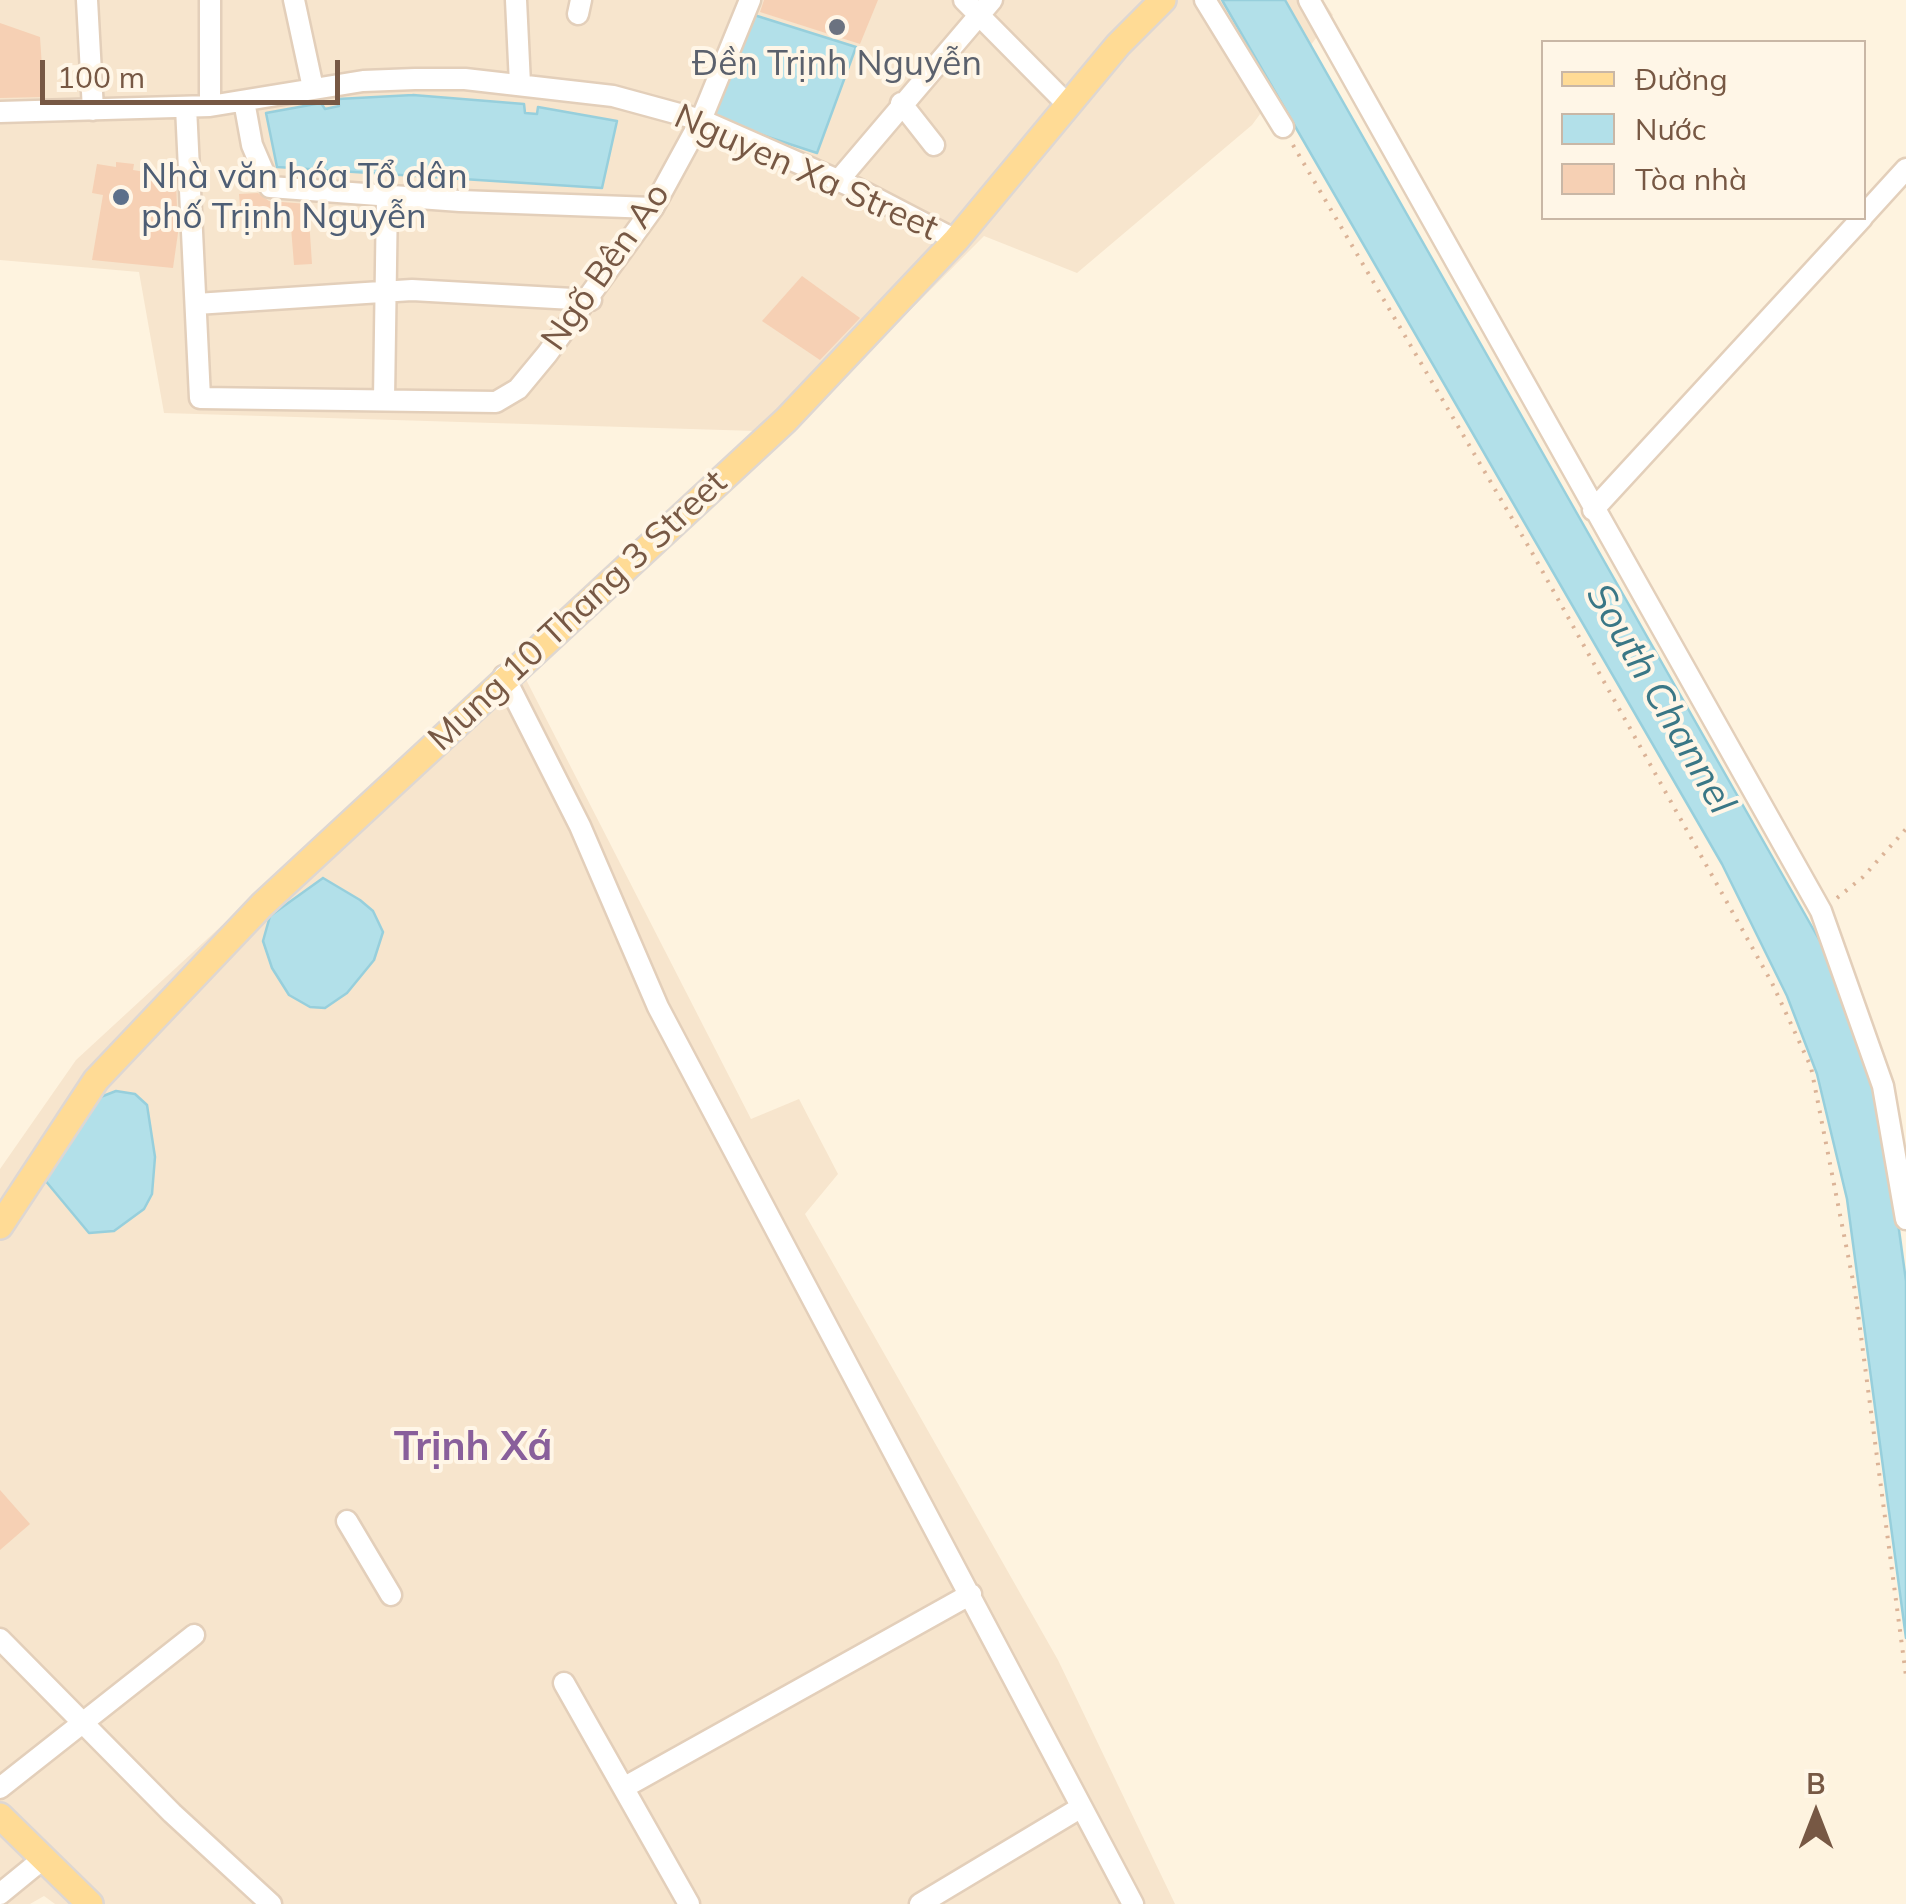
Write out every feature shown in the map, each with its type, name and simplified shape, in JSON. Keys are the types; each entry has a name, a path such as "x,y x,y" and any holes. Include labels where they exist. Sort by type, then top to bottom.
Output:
{"main road":[{"name":"Mung 10 Thang 3 Street","path":"0,1226 96,1080 262,905 504,676 786,420 956,240 1067,104 1164,0"},
{"path":"0,1816 90,1904"}],"street":[{"path":"87,0 94,110"},
{"path":"210,0 210,106"},
{"path":"294,0 313,88"},
{"path":"516,0 520,84"},
{"name":"Ngõ Bên Ao","path":"384,399 496,402 518,389 591,300 652,208 702,120 750,0"},
{"path":"1205,0 1283,127"},
{"path":"1309,0 1821,911 1883,1086 1906,1219"},
{"path":"838,180 978,5 1067,104"},
{"name":"Nguyen Xa Street","path":"0,112 210,106 313,88 414,79 520,84 613,96 702,120 838,180 956,240"},
{"path":"244,101 252,145 270,186 386,197 652,208"},
{"path":"901,103 934,146"},
{"path":"186,107 200,398 384,399 386,197"},
{"path":"1866,212 1906,169"},
{"path":"1593,510 1858,220"},
{"path":"196,304 412,290 591,300"},
{"path":"504,676 580,826 658,1007 1133,1904"},
{"path":"347,1521 391,1595"},
{"path":"625,1787 971,1594"},
{"path":"0,1788 80,1721 194,1636"},
{"path":"0,1639 96,1738 271,1904"},
{"path":"564,1683 689,1904"},
{"path":"920,1904 1080,1808"},
{"path":"0,1894 44,1858"}],"path":[{"path":"1283,127 1530,549 1772,984 1811,1067 1855,1291 1906,1676"},
{"path":"1821,911 1863,877 1906,830"}],"shaded area":[{"path":"0,0 1323,0 1333,15 1252,125 1077,273 984,236 789,432 164,413 139,272 0,260"},
{"path":"514,656 751,1119 799,1099 838,1174 805,1214 1058,1660 1175,1904 55,1904 44,1896 30,1904 0,1904 0,1169 76,1060"}],"water":[{"name":"South Channel","path":"1222,0 1285,0 1828,955 1860,1035 1886,1135 1906,1281 1906,1638 1847,1199 1817,1074 1787,996 1722,864"},
{"path":"754,15 856,47 817,153 719,121 715,114 729,71 736,73 740,59 734,56"},
{"path":"413,95 524,104 525,113 537,114 538,107 617,121 602,188 277,167 266,113 321,103 325,109 339,106 338,99"},
{"path":"323,878 373,911 383,932 374,960 347,993 325,1008 310,1007 289,995 272,968 263,941 270,916"},
{"path":"116,1091 135,1094 147,1105 155,1157 152,1194 144,1209 114,1231 89,1233 44,1179 98,1098"}],"building":[{"name":"Đền Trịnh Nguyễn","path":"764,0 878,0 860,44 760,12"},
{"path":"0,23 40,37 44,97 0,98"},
{"path":"116,162 134,164 133,170 151,173 150,178 176,181 178,233 173,268 92,260 103,195 92,193 97,164 116,167"},
{"path":"258,193 269,201 308,204 312,264 294,265 291,227 242,231 239,194"},
{"path":"802,276 860,318 820,360 762,321"},
{"path":"0,1490 30,1524 0,1550"}],"place":[{"name":"Đền Trịnh Nguyễn","path":"837,27"},
{"name":"Nhà văn hóa Tổ dân phố Trịnh Nguyễn","path":"121,197"}],"district":[{"name":"Trịnh Xá","path":"473,1448"}]}
